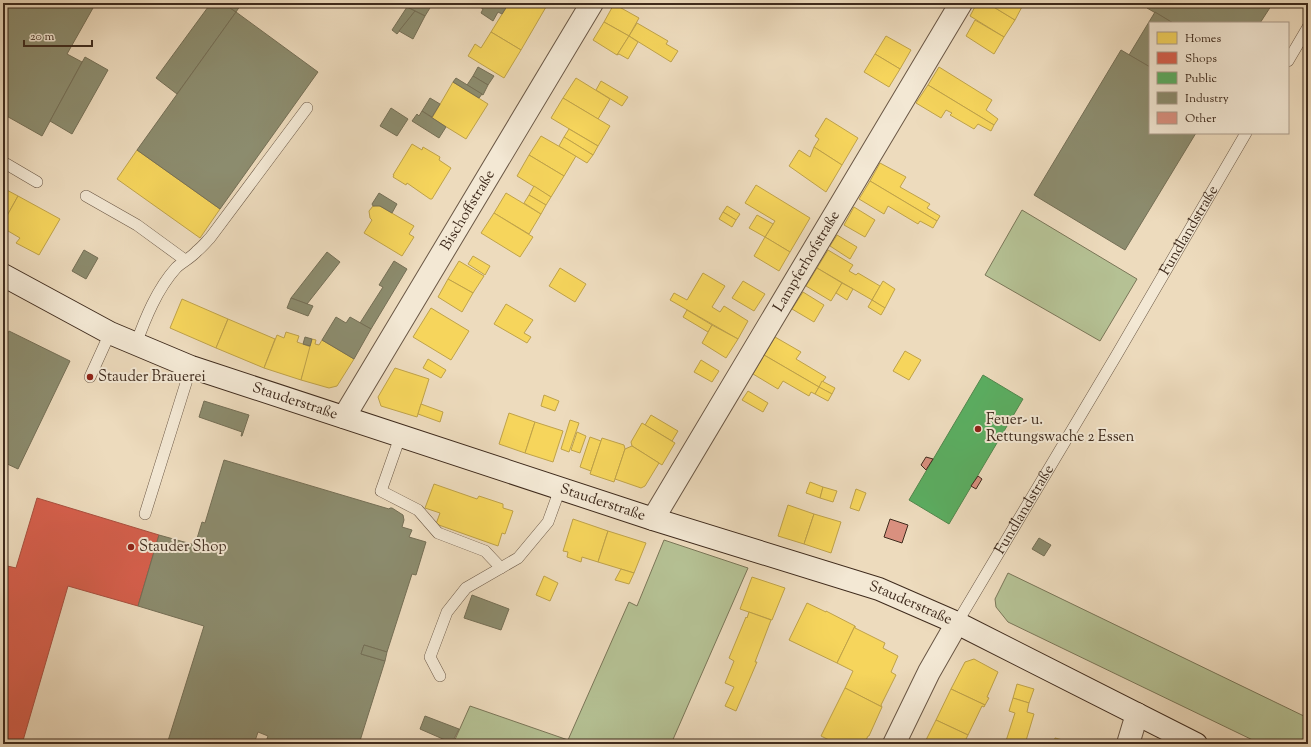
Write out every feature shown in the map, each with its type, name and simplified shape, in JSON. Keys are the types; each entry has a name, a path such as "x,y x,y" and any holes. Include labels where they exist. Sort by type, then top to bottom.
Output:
{"main road":[{"name":"Lampferhofstraße","path":"653,519 961,3"},
{"name":"Bischoffstraße","path":"344,418 587,5"},
{"name":"Stauderstraße","path":"3,275 110,333 191,367 560,489 879,589 957,623 1196,744"},
{"name":"Fundlandstraße","path":"894,744 929,672 957,623"},
{"path":"1128,744 1136,714"}],"lane":[{"path":"1289,59 1308,27"},
{"path":"136,344 147,315 167,279 185,260 197,252 210,238 308,108"},
{"name":"Fundlandstraße","path":"957,623 1116,356 1245,134"},
{"path":"3,162 37,182"},
{"path":"86,196 137,226 185,260"},
{"path":"90,377 110,333"},
{"path":"145,514 191,367"},
{"path":"400,437 381,491 418,510 438,533 485,551 501,568"},
{"path":"440,676 430,657 447,612 466,588 518,558 548,522 560,489"}],"green space":[{"path":"1022,210 1137,279 1100,341 985,275"},
{"path":"664,540 748,568 671,744 453,744 470,706 568,740 629,602 637,606"},
{"path":"1008,573 1308,718 1308,744 1261,744 1008,622 996,607 995,599"}],"building: Homes":[{"path":"509,3 539,3 546,7 521,50 491,32"},
{"path":"977,3 987,3 1015,20 1004,37 970,16"},
{"path":"987,3 1024,3 1015,20"},
{"path":"614,4 639,18 629,36 604,22"},
{"path":"975,20 1004,37 994,54 966,36"},
{"path":"604,22 629,36 617,55 593,40"},
{"path":"637,23 668,41 666,44 678,51 671,62 629,36"},
{"path":"491,32 521,50 504,78 468,56 475,44 481,48"},
{"path":"629,36 638,42 628,59 619,54 617,55"},
{"path":"886,36 911,50 900,69 875,54"},
{"path":"875,54 900,69 889,87 864,72"},
{"path":"939,67 992,100 986,110 998,119 994,125 928,85"},
{"path":"576,78 610,99 598,119 563,98"},
{"path":"601,81 628,97 622,106 596,90"},
{"path":"453,82 488,104 466,139 432,118"},
{"path":"928,85 994,125 991,131 978,124 974,129 950,115 952,113 946,110 941,118 916,103"},
{"path":"563,98 610,126 598,146 551,118"},
{"path":"826,118 858,138 842,165 814,147 819,139 815,136"},
{"path":"569,129 598,146 593,155 564,137"},
{"path":"541,136 576,156 564,176 529,155"},
{"path":"564,137 593,155 587,163 559,146"},
{"path":"412,144 422,150 423,147 440,157 439,160 451,168 432,199 407,183 406,185 393,177"},
{"path":"814,147 842,165 826,192 789,166 799,150 810,157"},
{"path":"137,150 220,209 200,238 117,179"},
{"path":"529,155 564,176 551,197 517,176"},
{"path":"880,163 906,177 900,187 930,204 927,208 940,216 937,221 870,181"},
{"path":"870,181 937,221 933,228 920,221 918,224 888,206 884,214 859,199"},
{"path":"756,185 810,218 790,252 765,237 775,221 745,203"},
{"path":"534,186 551,197 546,205 529,195"},
{"path":"3,188 18,196 3,223"},
{"path":"506,193 541,214 529,234 494,213"},
{"path":"529,195 546,205 541,214 524,203"},
{"path":"18,196 60,219 39,255 16,243 20,238 3,228 3,223"},
{"path":"378,205 414,226 409,234 414,237 402,256 364,233 372,220 370,218 369,211 373,206"},
{"path":"727,206 740,214 736,220 723,212"},
{"path":"854,207 875,220 865,237 844,225"},
{"path":"723,212 736,220 732,227 719,219"},
{"path":"494,213 533,237 520,257 481,233"},
{"path":"757,215 773,224 765,237 749,228"},
{"path":"837,235 857,247 850,259 830,246"},
{"path":"765,237 790,252 779,271 754,256"},
{"path":"828,250 853,265 849,271 856,275 858,273 880,286 872,300 817,268"},
{"path":"473,256 490,266 485,275 468,264"},
{"path":"459,261 484,276 473,293 448,279"},
{"path":"560,268 586,284 575,302 549,286"},
{"path":"817,268 842,283 831,301 806,286"},
{"path":"703,273 725,286 712,307 720,312 724,306 748,321 738,339 670,300 674,293 687,300"},
{"path":"448,279 473,293 462,312 438,297"},
{"path":"743,281 765,294 754,311 732,298"},
{"path":"883,281 895,289 885,308 872,300"},
{"path":"842,283 853,289 847,300 836,293"},
{"path":"803,292 824,305 814,322 792,309"},
{"path":"182,299 228,319 216,348 170,328"},
{"path":"872,300 885,308 881,315 868,307"},
{"path":"506,304 533,320 524,333 531,337 527,343 494,324"},
{"path":"431,308 469,331 451,360 413,337"},
{"path":"687,310 712,325 708,332 683,317"},
{"path":"228,319 275,339 264,368 216,348"},
{"path":"712,325 738,339 726,358 702,343"},
{"path":"286,332 299,336 297,342 311,347 301,380 264,368 277,335 284,338"},
{"path":"775,337 801,352 796,359 826,377 819,387 764,355"},
{"path":"312,339 316,340 315,344 319,345 322,340 354,359 337,386 329,388 301,380"},
{"path":"905,351 921,360 909,380 893,371"},
{"path":"764,355 819,387 815,394 811,392 809,396 783,381 778,389 753,374"},
{"path":"428,359 446,370 441,378 423,368"},
{"path":"701,360 719,371 712,382 694,372"},
{"path":"395,368 429,379 417,417 381,406 378,397"},
{"path":"822,381 835,388 832,394 819,387"},
{"path":"819,387 832,394 828,401 815,394"},
{"path":"748,391 768,403 763,412 742,400"},
{"path":"544,395 559,401 555,411 541,406"},
{"path":"421,404 443,412 440,422 418,414"},
{"path":"509,413 535,422 525,453 499,444"},
{"path":"651,415 678,431 672,441 645,425"},
{"path":"570,420 579,423 569,452 561,449"},
{"path":"535,422 563,431 553,462 525,453"},
{"path":"642,423 675,443 662,465 632,446 631,442"},
{"path":"577,432 586,436 580,453 571,450"},
{"path":"590,437 601,441 591,471 580,467"},
{"path":"602,438 624,445 625,449 614,482 590,474"},
{"path":"632,446 659,463 645,486 641,488 615,479 625,449"},
{"path":"810,482 823,487 820,498 806,493"},
{"path":"434,484 477,499 479,496 503,504 503,508 513,511 505,534 502,533 498,546 436,524 440,513 425,508"},
{"path":"823,487 837,491 833,502 820,498"},
{"path":"856,489 866,493 859,511 850,508"},
{"path":"788,505 814,514 804,544 778,536"},
{"path":"814,514 841,522 831,553 804,544"},
{"path":"573,519 608,531 598,562 582,557 581,562 567,557 568,552 563,551"},
{"path":"608,531 646,543 634,573 598,562"},
{"path":"621,569 634,573 629,584 615,580"},
{"path":"544,576 558,583 550,601 536,595"},
{"path":"752,577 785,588 772,620 740,609"},
{"path":"807,603 855,626 837,663 789,640"},
{"path":"749,612 771,620 755,662 757,662 736,711 725,706 734,687 725,683 734,661 729,658"},
{"path":"855,626 855,628 885,643 883,648 898,656 891,672 896,675 881,705 882,707 845,688 853,671 837,663"},
{"path":"974,659 998,672 985,705 951,689 965,662"},
{"path":"1017,684 1034,689 1029,703 1013,698"},
{"path":"845,688 882,707 864,744 837,744 821,736"},
{"path":"951,689 985,705 984,707 982,706 968,735 936,720"},
{"path":"1013,698 1029,703 1027,712 1034,714 1025,744 1005,744 1015,713 1009,711"},
{"path":"936,720 968,735 964,743 966,744 924,744"},
{"path":"1055,738 1078,744 1053,744"}],"building: Shops":[{"path":"37,498 159,535 138,606 68,586 22,744 3,744 3,565 16,568"}],"building: Public":[{"name":"Feuer- u. Rettungswache 2 Essen","path":"983,375 1023,399 949,524 909,500"}],"building: Industry":[{"path":"3,3 84,3 93,8 67,54 82,62 42,136 3,114"},
{"path":"211,3 223,3 236,12 177,94 156,78"},
{"path":"223,3 242,3 236,12"},
{"path":"409,3 433,3 425,16 407,7"},
{"path":"474,3 509,3 502,14 498,12 493,21 481,13 483,9"},
{"path":"1150,3 1273,3 1261,22 1171,22 1147,8"},
{"path":"407,7 415,11 397,34 392,30"},
{"path":"415,11 425,16 413,39 399,31"},
{"path":"236,12 318,72 220,209 137,150"},
{"path":"1155,12 1171,22 1149,22 1149,66 1129,55"},
{"path":"1121,50 1149,66 1149,134 1195,134 1125,250 1034,195"},
{"path":"85,57 108,70 72,134 50,121"},
{"path":"478,67 494,76 488,85 473,76"},
{"path":"473,76 488,85 483,95 467,85"},
{"path":"456,78 482,94 479,98 453,82"},
{"path":"430,98 440,104 432,117 422,111"},
{"path":"391,108 408,119 397,136 380,126"},
{"path":"422,111 446,127 439,138 412,121 417,114 419,116"},
{"path":"379,193 397,204 392,213 380,206 373,206 372,204"},
{"path":"84,250 98,258 86,279 72,271"},
{"path":"327,252 340,262 307,304 291,298"},
{"path":"394,261 407,269 371,329 360,323 383,287 379,285"},
{"path":"291,298 313,306 308,316 287,308"},
{"path":"336,317 346,323 350,317 371,329 354,359 322,340"},
{"path":"9,331 70,361 18,469 3,462 3,342"},
{"path":"305,337 312,339 310,346 303,344"},
{"path":"204,401 249,415 242,436 242,432 199,417"},
{"path":"224,460 389,509 392,508 403,515 404,520 402,527 412,530 409,537 426,542 416,575 412,574 387,652 364,645 361,654 385,661 359,744 265,744 268,736 258,732 254,744 167,744 204,626 138,606 159,535 195,545 202,522 205,523"},
{"path":"1039,538 1051,545 1044,556 1032,549"},
{"path":"472,595 509,609 501,630 464,618"},
{"path":"364,645 387,652 385,661 361,654"},
{"path":"425,716 459,729 452,743 420,729"},
{"path":"360,739 377,744 359,744"}],"building: Other":[{"path":"926,457 933,459 926,470 921,465"},
{"path":"978,476 982,479 976,489 971,486"},
{"path":"890,519 908,525 902,543 884,537"}],"place":[{"name":"Stauder Brauerei","path":"90,377"},
{"name":"Feuer- u. Rettungswache 2 Essen","path":"978,429"},
{"name":"Stauder Shop","path":"131,547"}]}
